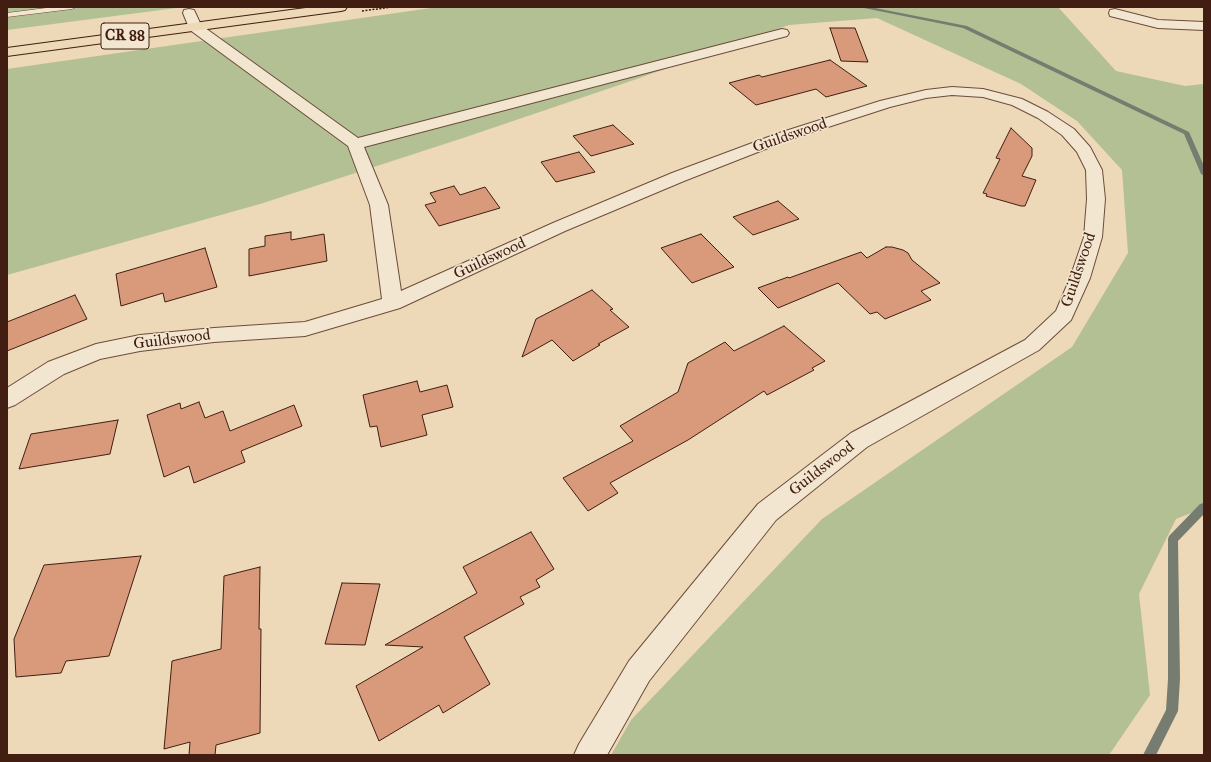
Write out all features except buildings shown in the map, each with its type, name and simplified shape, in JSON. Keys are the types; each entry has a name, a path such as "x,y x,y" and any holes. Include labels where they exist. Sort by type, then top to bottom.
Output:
{"main road":[{"name":"CR 88","path":"7,52 191,16 341,7"},
{"path":"173,16 191,16 202,12"}],"street":[{"path":"1115,13 1158,24 1204,26"},
{"path":"191,16 355,144 379,205 393,303"},
{"path":"355,144 782,33"},
{"name":"Guildswood","path":"7,399 56,368 96,352 140,343 199,336 305,329 393,303 559,227 678,177 785,136 885,104 926,94 952,91 983,93 1017,102 1043,115 1068,132 1084,150 1094,170 1096,199 1093,237 1080,278 1064,315 1032,345 859,440 767,512 639,671 590,755"}],"lane":[{"path":"7,15 72,7"}],"green space":[{"path":"7,7 184,7 7,30"},
{"path":"438,7 1058,7 1116,71 1185,86 1204,84 1204,508 1176,519 1139,594 1150,695 1109,755 611,755 631,720 822,519 1072,347 1128,253 1122,170 1077,121 1021,84 877,18 789,25 463,138 260,204 7,275 7,69"}],"waterway":[{"path":"862,7 965,27 1187,133 1204,174"},
{"path":"1149,755 1172,711 1174,679 1173,539 1204,507"}]}
